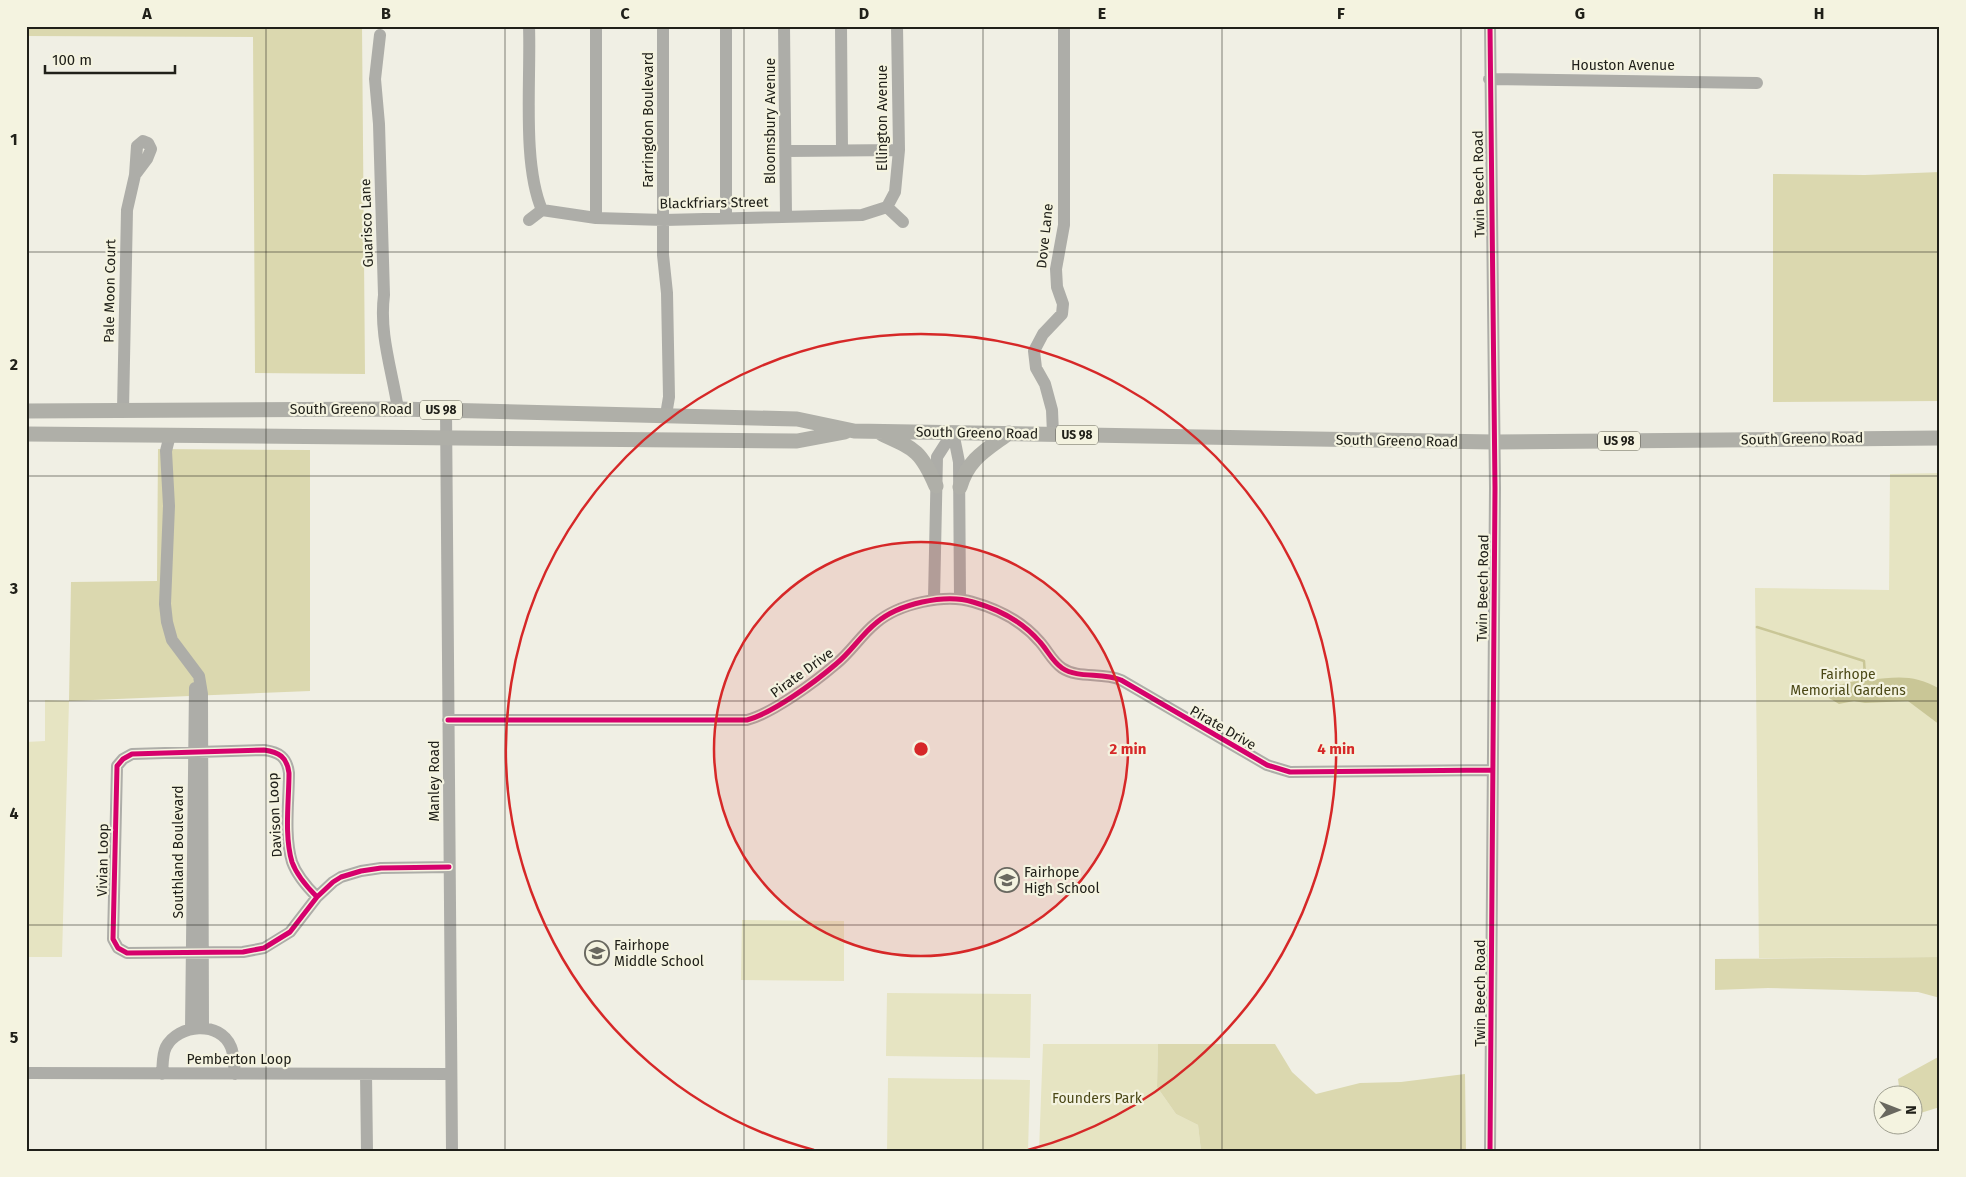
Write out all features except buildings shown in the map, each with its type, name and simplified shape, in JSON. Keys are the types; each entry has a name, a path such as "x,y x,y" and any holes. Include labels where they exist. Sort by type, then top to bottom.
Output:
{"main road":[{"name":"South Greeno Road","path":"26,411 446,410 797,420 854,430 876,431 1494,442 1940,438"},
{"name":"South Greeno Road","path":"26,434 446,436 797,441 854,430"},
{"path":"876,431 910,447 918,453 927,464 936,486"},
{"path":"960,487 965,470 986,450 1010,433"}],"street":[{"path":"529,26 531,168 536,196 542,210 529,220"},
{"path":"596,26 596,218"},
{"name":"Farringdon Boulevard","path":"663,26 664,275 660,287 661,395 666,415"},
{"path":"726,26 726,218"},
{"name":"Bloomsbury Avenue","path":"784,26 786,216"},
{"path":"841,26 842,150"},
{"name":"Ellington Avenue","path":"887,207 895,192 899,150 897,26"},
{"name":"Dove Lane","path":"1053,434 1052,410 1045,384 1036,368 1034,350 1043,334 1062,314 1063,304 1057,287 1056,269 1064,225 1064,26"},
{"name":"Twin Beech Road","path":"1490,26 1494,442 1490,1151"},
{"name":"Guarisco Lane","path":"380,35 375,79 379,124 384,286 382,313 385,348 398,409"},
{"name":"Houston Avenue","path":"1489,78 1757,83"},
{"path":"786,151 899,150"},
{"name":"Pale Moon Court","path":"123,410 127,210 135,175"},
{"path":"887,207 903,222"},
{"name":"Blackfriars Street","path":"542,210 596,218 664,220 862,215 887,207"},
{"name":"Manley Road","path":"446,410 452,1151"},
{"path":"934,599 937,457 953,432"},
{"path":"953,432 959,462 960,598"},
{"name":"Southland Boulevard","path":"170,435 172,488 169,506 167,622 172,640 199,676 194,691 198,751 197,1028"},
{"name":"Pirate Drive","path":"448,720 747,720 767,713 837,664 876,622 895,611 934,599 960,598 997,611 1025,626 1054,661 1071,673 1110,676 1121,680 1266,765 1290,772 1492,770"},
{"name":"Davison Loop","path":"198,751 264,750 274,751 283,756 288,764 289,773 289,845 292,863 301,880 317,897"},
{"name":"Vivian Loop","path":"198,751 132,754 122,759 117,766 113,939 127,953 243,952 264,948 290,932 317,897 333,882 360,871 449,867"},
{"path":"162,1074 163,1056 166,1046 181,1033 197,1028 217,1033 231,1047 235,1074"},
{"name":"Pemberton Loop","path":"26,1073 451,1074"},
{"path":"366,1074 367,1151"}],"green space":[{"name":"Fairhope Memorial Gardens","path":"1940,473 1940,957 1759,958 1755,588 1889,590 1890,474"},
{"path":"45,700 69,701 62,957 26,957 26,742 45,741"},
{"path":"742,920 844,921 844,981 741,980"},
{"path":"887,993 1031,994 1030,1058 886,1056"},
{"name":"Founders Park","path":"1043,1044 1158,1044 1157,1087 1176,1114 1198,1125 1201,1151 1039,1151"},
{"path":"888,1078 1030,1080 1028,1151 887,1151"}],"shaded area":[{"path":"26,26 362,26 365,374 255,373 253,37 26,36"},
{"path":"1940,172 1940,401 1773,402 1773,174 1865,175"},
{"path":"158,449 310,450 310,691 69,701 71,582 157,581"},
{"path":"1867,676 1869,680 1913,679 1931,684 1940,689 1940,725 1908,701 1865,703 1854,701 1839,704 1829,698 1830,687 1860,680 1862,677"},
{"path":"1940,957 1940,998 1918,992 1768,988 1715,990 1715,959"},
{"path":"1158,1044 1275,1044 1292,1072 1316,1094 1360,1083 1401,1082 1465,1074 1466,1151 1201,1151 1198,1125 1176,1114 1157,1087"},
{"path":"1940,1056 1940,1107 1924,1112 1924,1084 1899,1084 1898,1079"}],"waterway":[{"path":"1757,627 1864,661 1865,676"}],"cycle path":[{"path":"1490,26 1495,488 1490,1151"},
{"path":"448,720 747,720 781,704 817,679 841,659 885,616 896,610 922,602 949,599 973,602 1001,612 1026,628 1062,668 1083,675 1106,676 1121,680 1267,765 1290,772 1492,770"},
{"path":"317,897 299,877 292,862 288,841 289,773 284,759 278,754 264,750 132,754 123,759 117,766 113,939 118,948 127,953 243,952 264,948 290,932 317,897 341,877 381,868 449,867"}],"place":[{"name":"Fairhope High School","path":"1007,880"},
{"name":"Fairhope Middle School","path":"597,953"}]}
